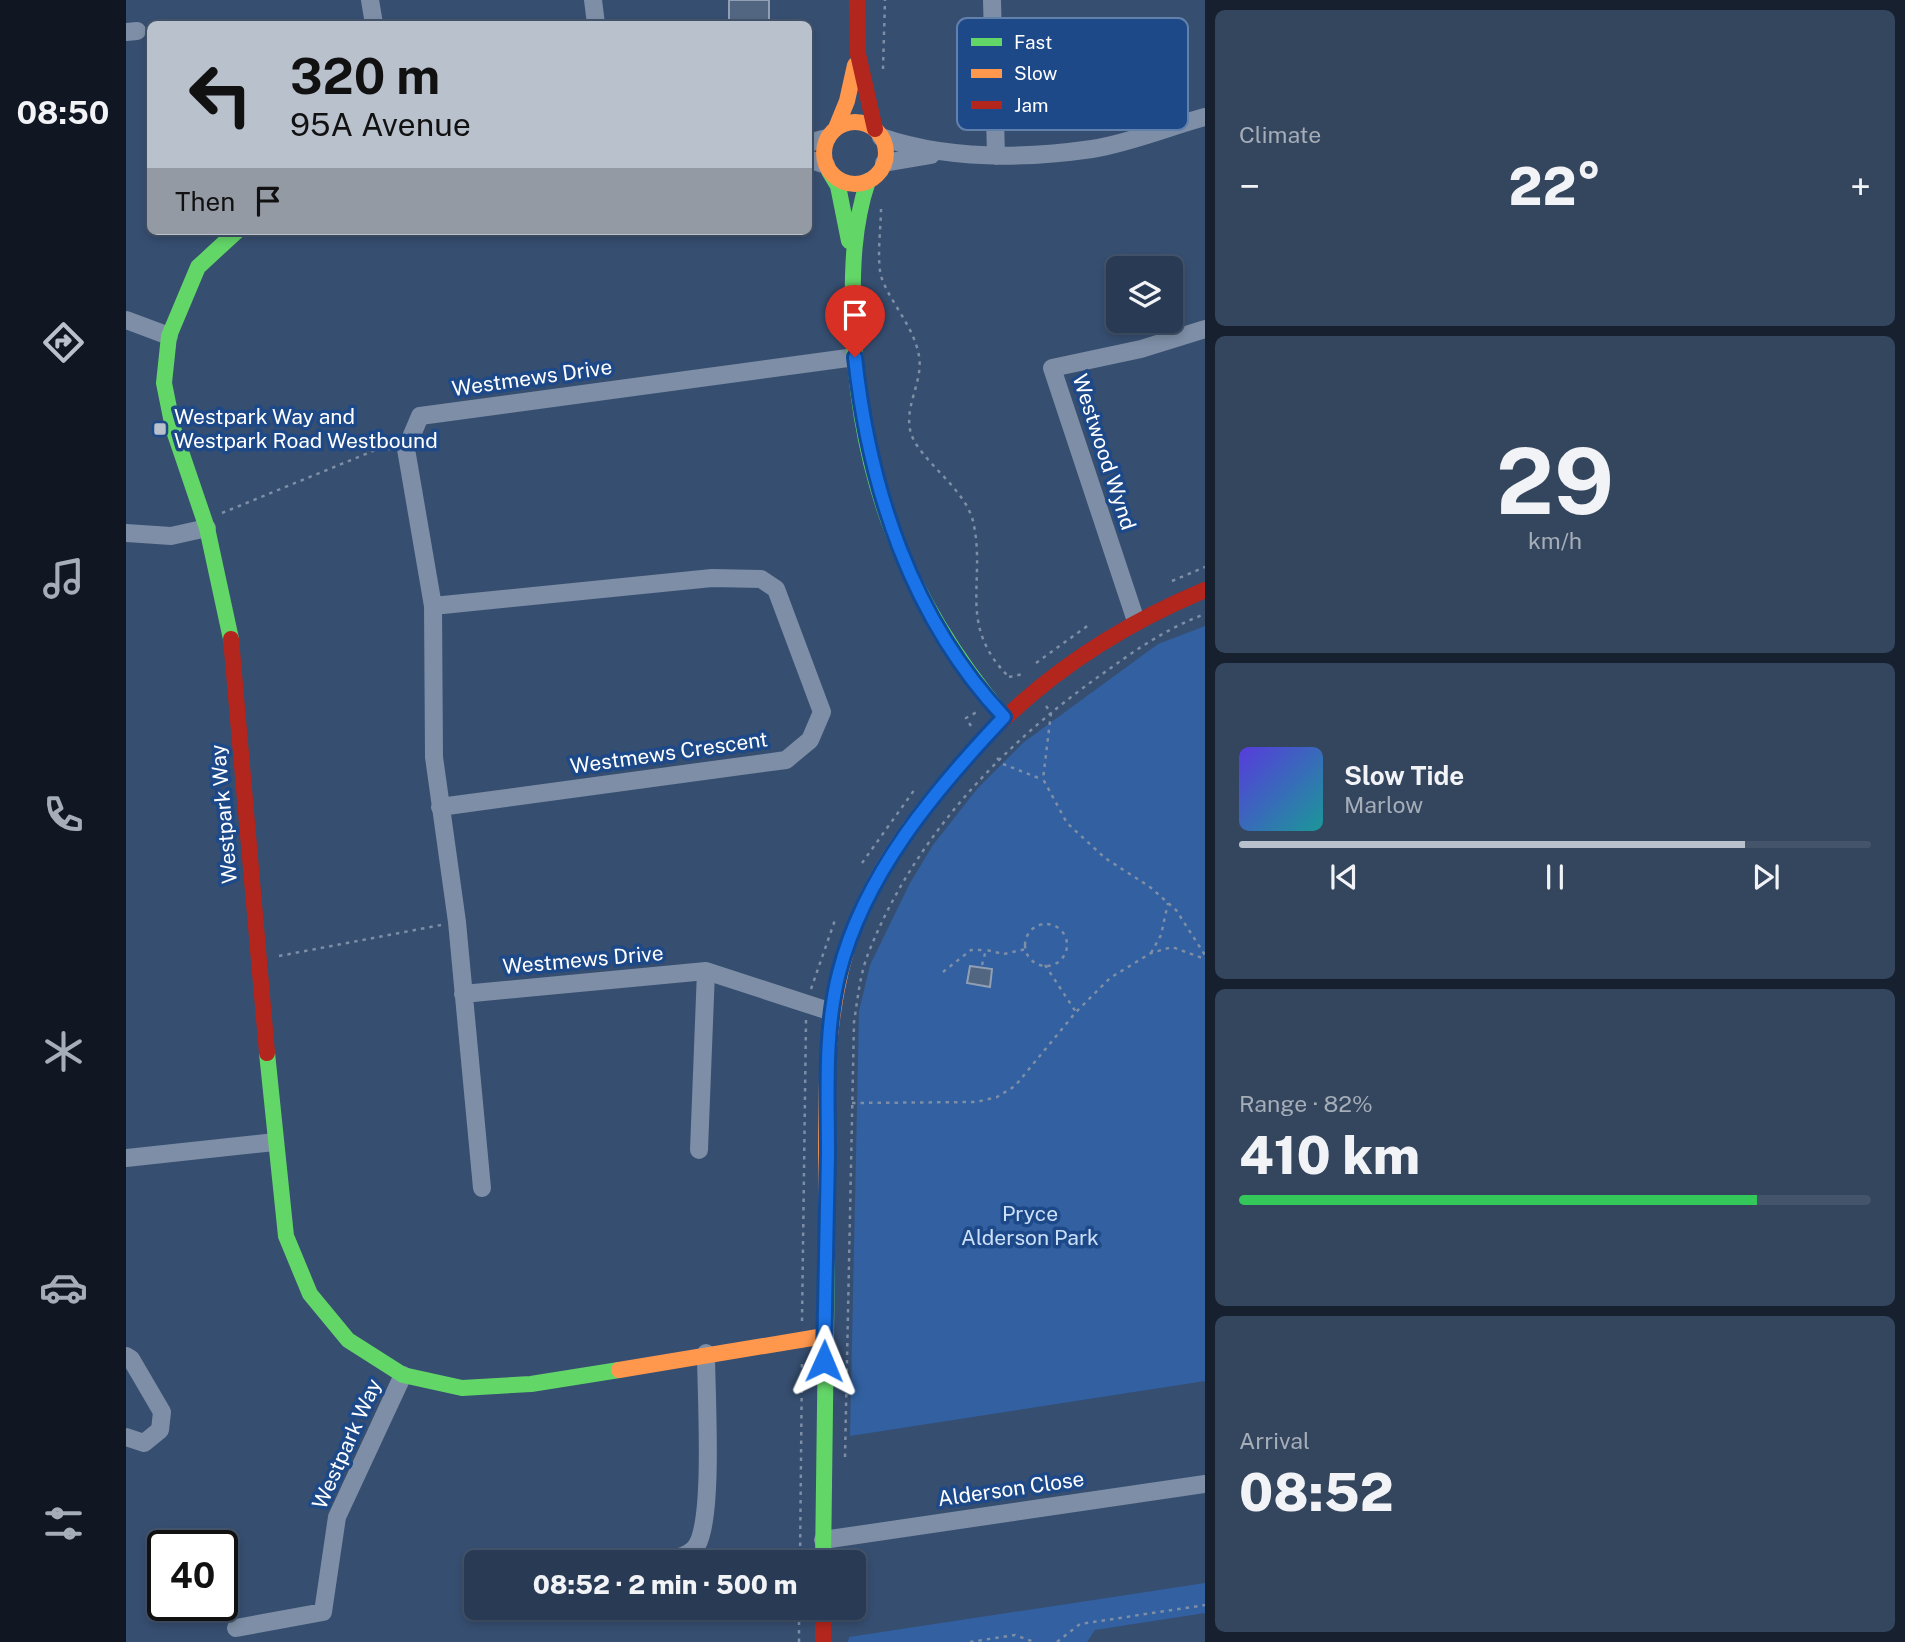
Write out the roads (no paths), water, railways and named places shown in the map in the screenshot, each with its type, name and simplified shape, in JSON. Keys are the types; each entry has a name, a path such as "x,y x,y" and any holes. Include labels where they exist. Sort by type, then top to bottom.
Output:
{"street":[{"path":"370,0 374,21"},
{"path":"593,0 596,21"},
{"path":"857,0 858,54 878,133 886,153 884,163 867,181 862,197 853,266 852,329 861,415 877,488 894,538 929,611 972,683 1004,717"},
{"path":"992,0 992,18"},
{"path":"853,266 841,197 821,165 824,148 847,101 858,54"},
{"path":"1188,122 1205,117"},
{"path":"812,141 851,122 862,122 878,133 948,153 996,156 1094,149 1160,130"},
{"path":"995,130 996,156"},
{"path":"884,163 948,153"},
{"path":"821,165 841,181 851,184 867,181"},
{"name":"Westpark Way","path":"233,235 198,267 169,336 164,383 171,417 207,528 232,643 275,1142 286,1236 310,1294 348,1340 403,1375 462,1388 531,1384 706,1353 824,1336"},
{"path":"126,320 169,336"},
{"name":"Westwood Wynd","path":"1136,621 1052,368 1141,349 1205,329"},
{"name":"Westmews Drive","path":"433,607 406,449 420,416 855,357"},
{"path":"126,533 171,536 207,528"},
{"name":"Westmews Crescent","path":"433,607 712,578 761,579 776,589 822,712 810,740 786,760 440,807"},
{"path":"823,1550 828,1042 838,975 861,911 885,866 938,790 1004,717 1064,667 1136,621 1205,590"},
{"path":"433,607 434,757 457,922 481,1188"},
{"path":"699,1150 706,971"},
{"name":"Westmews Drive","path":"463,994 706,971 832,1012"},
{"path":"126,1158 275,1142"},
{"path":"691,1550 696,1546 706,1517 706,1353"},
{"path":"126,1356 131,1359 162,1412 160,1430 144,1443 126,1437"},
{"name":"Westpark Way","path":"236,1628 323,1612 337,1517 403,1375"},
{"name":"Alderson Close","path":"823,1540 1205,1484"},
{"path":"823,1620 823,1642"}],"place":[{"name":"Westpark Way and Westpark Road Westbound","path":"160,429"}],"park label":[{"name":"Pryce Alderson Park","path":"1030,1226"}]}
